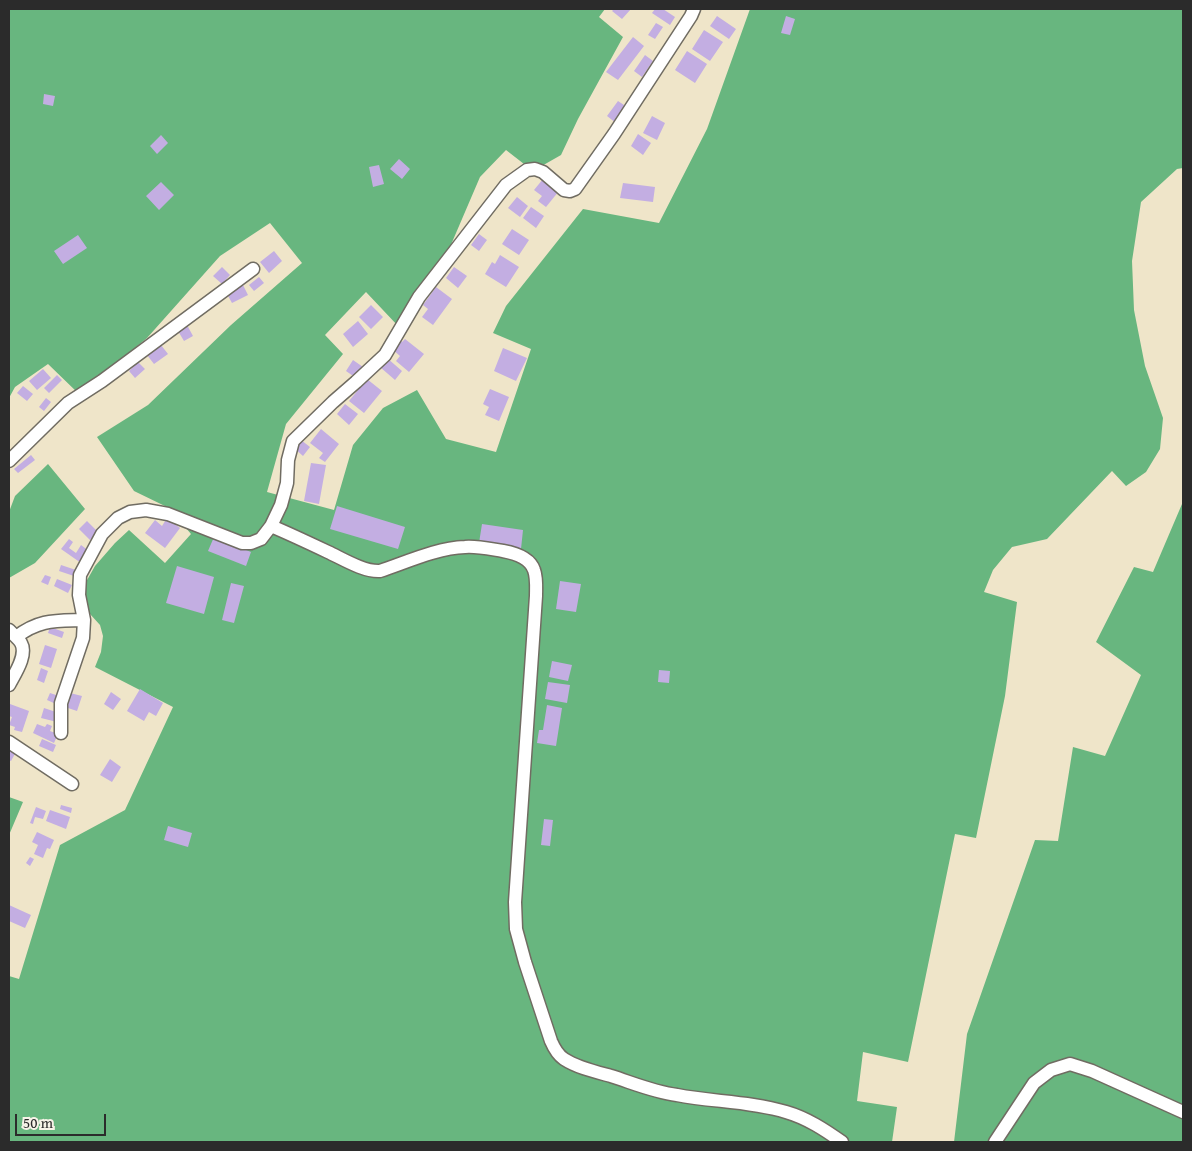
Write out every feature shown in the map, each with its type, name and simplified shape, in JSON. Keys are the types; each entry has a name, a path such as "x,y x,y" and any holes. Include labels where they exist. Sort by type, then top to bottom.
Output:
{"street":[{"path":"61,733 61,703 83,638 84,620 79,595 80,575 102,534 118,518 130,512 146,510 168,514 242,543 251,543 261,539 271,526 281,505 287,483 288,460 293,441 385,355 419,297 506,185 527,170 534,169 543,172 564,190 575,189 614,134 694,9"},
{"path":"9,461 68,403 102,381 253,269"},
{"path":"271,526 348,561 375,571 448,548 466,546 509,552 529,561 534,568 536,596 515,911 516,929 525,962 556,1051 563,1059 583,1068 663,1093 740,1102 788,1112 823,1128 842,1142"},
{"path":"9,684 20,664 23,653 22,644 12,634 50,621 84,620"},
{"path":"9,742 72,784"},
{"path":"995,1142 1034,1083 1051,1070 1070,1064 1092,1071 1183,1112"}],"green space":[{"path":"9,9 605,9 599,17 623,37 578,119 561,155 533,171 506,150 480,177 441,268 399,327 366,292 325,335 343,354 286,424 267,492 334,510 353,445 383,408 417,390 446,439 496,452 531,349 493,333 506,306 583,209 659,223 707,129 750,9 1183,9 1183,168 1177,169 1141,202 1132,261 1134,310 1145,366 1163,418 1160,449 1146,472 1126,486 1112,471 1047,539 1012,547 993,570 984,592 1017,602 1005,696 976,838 955,834 908,1062 863,1052 857,1101 897,1107 892,1142 9,1142 9,976 19,979 60,845 125,810 173,707 95,667 101,652 103,636 100,625 90,614 83,599 82,589 95,566 129,530 165,563 191,534 169,508 134,491 97,437 148,405 231,325 302,263 270,223 220,256 147,338 79,394 48,364 15,387 9,398"},
{"path":"48,464 85,509 35,563 9,578 9,512 15,496"},
{"path":"1183,499 1183,1142 954,1142 967,1034 1035,840 1058,841 1073,747 1105,756 1141,675 1096,642 1134,567 1153,572"},
{"path":"9,797 23,802 9,835"}],"building":[{"path":"614,9 631,9 622,19 612,11"},
{"path":"655,9 663,9 675,17 670,25 652,13"},
{"path":"717,16 736,29 729,39 710,26"},
{"path":"786,16 795,19 790,35 781,33"},
{"path":"656,23 663,27 655,39 648,35"},
{"path":"704,30 723,42 710,61 692,49"},
{"path":"633,37 644,46 618,80 606,72"},
{"path":"687,51 707,64 695,83 675,70"},
{"path":"645,55 653,61 642,77 634,71"},
{"path":"44,94 55,96 53,106 43,104"},
{"path":"618,101 627,107 616,123 607,116"},
{"path":"652,116 665,123 657,140 643,133"},
{"path":"638,134 651,143 643,155 631,146"},
{"path":"161,135 168,143 157,154 150,146"},
{"path":"399,159 410,169 402,179 390,169"},
{"path":"379,165 384,184 373,187 369,167"},
{"path":"543,179 559,191 546,207 538,201 542,196 534,190"},
{"path":"161,182 174,195 159,210 146,196"},
{"path":"623,183 655,187 653,202 620,198"},
{"path":"517,197 528,206 520,217 508,208"},
{"path":"531,207 544,216 536,228 523,218"},
{"path":"512,229 529,240 519,255 502,244"},
{"path":"479,234 487,240 479,251 471,245"},
{"path":"78,235 87,248 63,264 54,251"},
{"path":"274,251 282,261 269,273 260,262"},
{"path":"500,255 519,267 506,287 485,274 492,262 495,264"},
{"path":"222,267 230,275 222,284 213,276"},
{"path":"454,267 467,276 458,288 446,278"},
{"path":"259,277 264,283 254,291 249,285"},
{"path":"243,285 248,295 232,303 227,294"},
{"path":"436,287 452,299 433,325 422,317 428,309 423,305"},
{"path":"371,305 383,317 371,329 359,317"},
{"path":"358,321 368,334 353,347 343,334"},
{"path":"187,325 193,336 184,341 178,331"},
{"path":"405,339 424,354 409,372 396,361 400,356 392,349 400,340 402,342"},
{"path":"161,345 168,354 154,364 147,355"},
{"path":"503,348 527,358 516,381 494,371"},
{"path":"387,358 402,371 395,380 380,367"},
{"path":"353,360 363,367 356,378 346,371"},
{"path":"138,362 145,369 135,378 129,371"},
{"path":"43,369 51,378 37,390 29,381"},
{"path":"57,375 62,380 49,393 44,388"},
{"path":"367,379 382,391 364,413 349,401"},
{"path":"23,386 33,394 27,401 17,393"},
{"path":"490,389 509,397 499,421 485,415 489,407 483,404"},
{"path":"46,398 51,402 44,411 39,407"},
{"path":"345,404 358,414 349,425 337,414"},
{"path":"321,429 339,444 325,462 319,458 323,453 310,443"},
{"path":"301,440 310,447 303,456 294,448"},
{"path":"31,455 35,460 18,473 14,469"},
{"path":"311,463 326,465 319,504 304,501"},
{"path":"337,506 405,527 398,549 330,529"},
{"path":"167,518 180,528 165,548 145,533 155,520 162,526"},
{"path":"87,521 98,532 90,540 79,529"},
{"path":"482,524 523,530 521,549 479,543"},
{"path":"214,537 251,552 246,566 208,551"},
{"path":"69,539 73,542 69,548 76,553 81,545 89,551 81,563 61,549"},
{"path":"61,565 76,570 74,576 59,571"},
{"path":"177,566 214,577 204,614 166,603"},
{"path":"45,575 51,577 48,585 41,582"},
{"path":"57,579 72,585 68,593 54,586"},
{"path":"560,581 581,584 576,612 556,609"},
{"path":"231,583 244,586 234,623 222,620"},
{"path":"50,627 64,632 62,638 48,633"},
{"path":"45,645 57,649 51,668 39,664"},
{"path":"552,661 572,665 568,681 549,677"},
{"path":"41,668 48,671 44,683 37,680"},
{"path":"659,670 670,671 669,683 658,682"},
{"path":"548,682 570,685 567,703 545,699"},
{"path":"140,689 163,703 156,716 149,712 144,721 127,711"},
{"path":"111,692 121,699 113,710 104,704"},
{"path":"50,693 59,696 56,704 47,700"},
{"path":"70,693 82,696 77,711 65,707"},
{"path":"10,704 29,711 22,732 14,730 15,727 9,725 12,717 9,716"},
{"path":"547,705 562,708 556,746 537,743 539,730 543,730"},
{"path":"44,708 59,713 57,722 41,718"},
{"path":"37,724 45,727 47,724 52,726 50,731 58,734 54,743 33,733"},
{"path":"42,739 56,745 53,752 39,746"},
{"path":"9,748 16,752 11,761 9,760"},
{"path":"110,759 121,767 112,782 100,775"},
{"path":"61,805 72,808 71,813 60,809"},
{"path":"36,807 46,811 43,819 35,817 33,824 30,823"},
{"path":"50,810 70,817 66,829 46,821"},
{"path":"544,819 553,820 550,846 541,845"},
{"path":"168,826 192,833 188,847 164,840"},
{"path":"37,832 54,840 50,849 47,848 43,858 34,854 38,845 32,842"},
{"path":"30,857 34,859 30,866 26,863"},
{"path":"9,905 31,915 25,928 9,921"}]}
